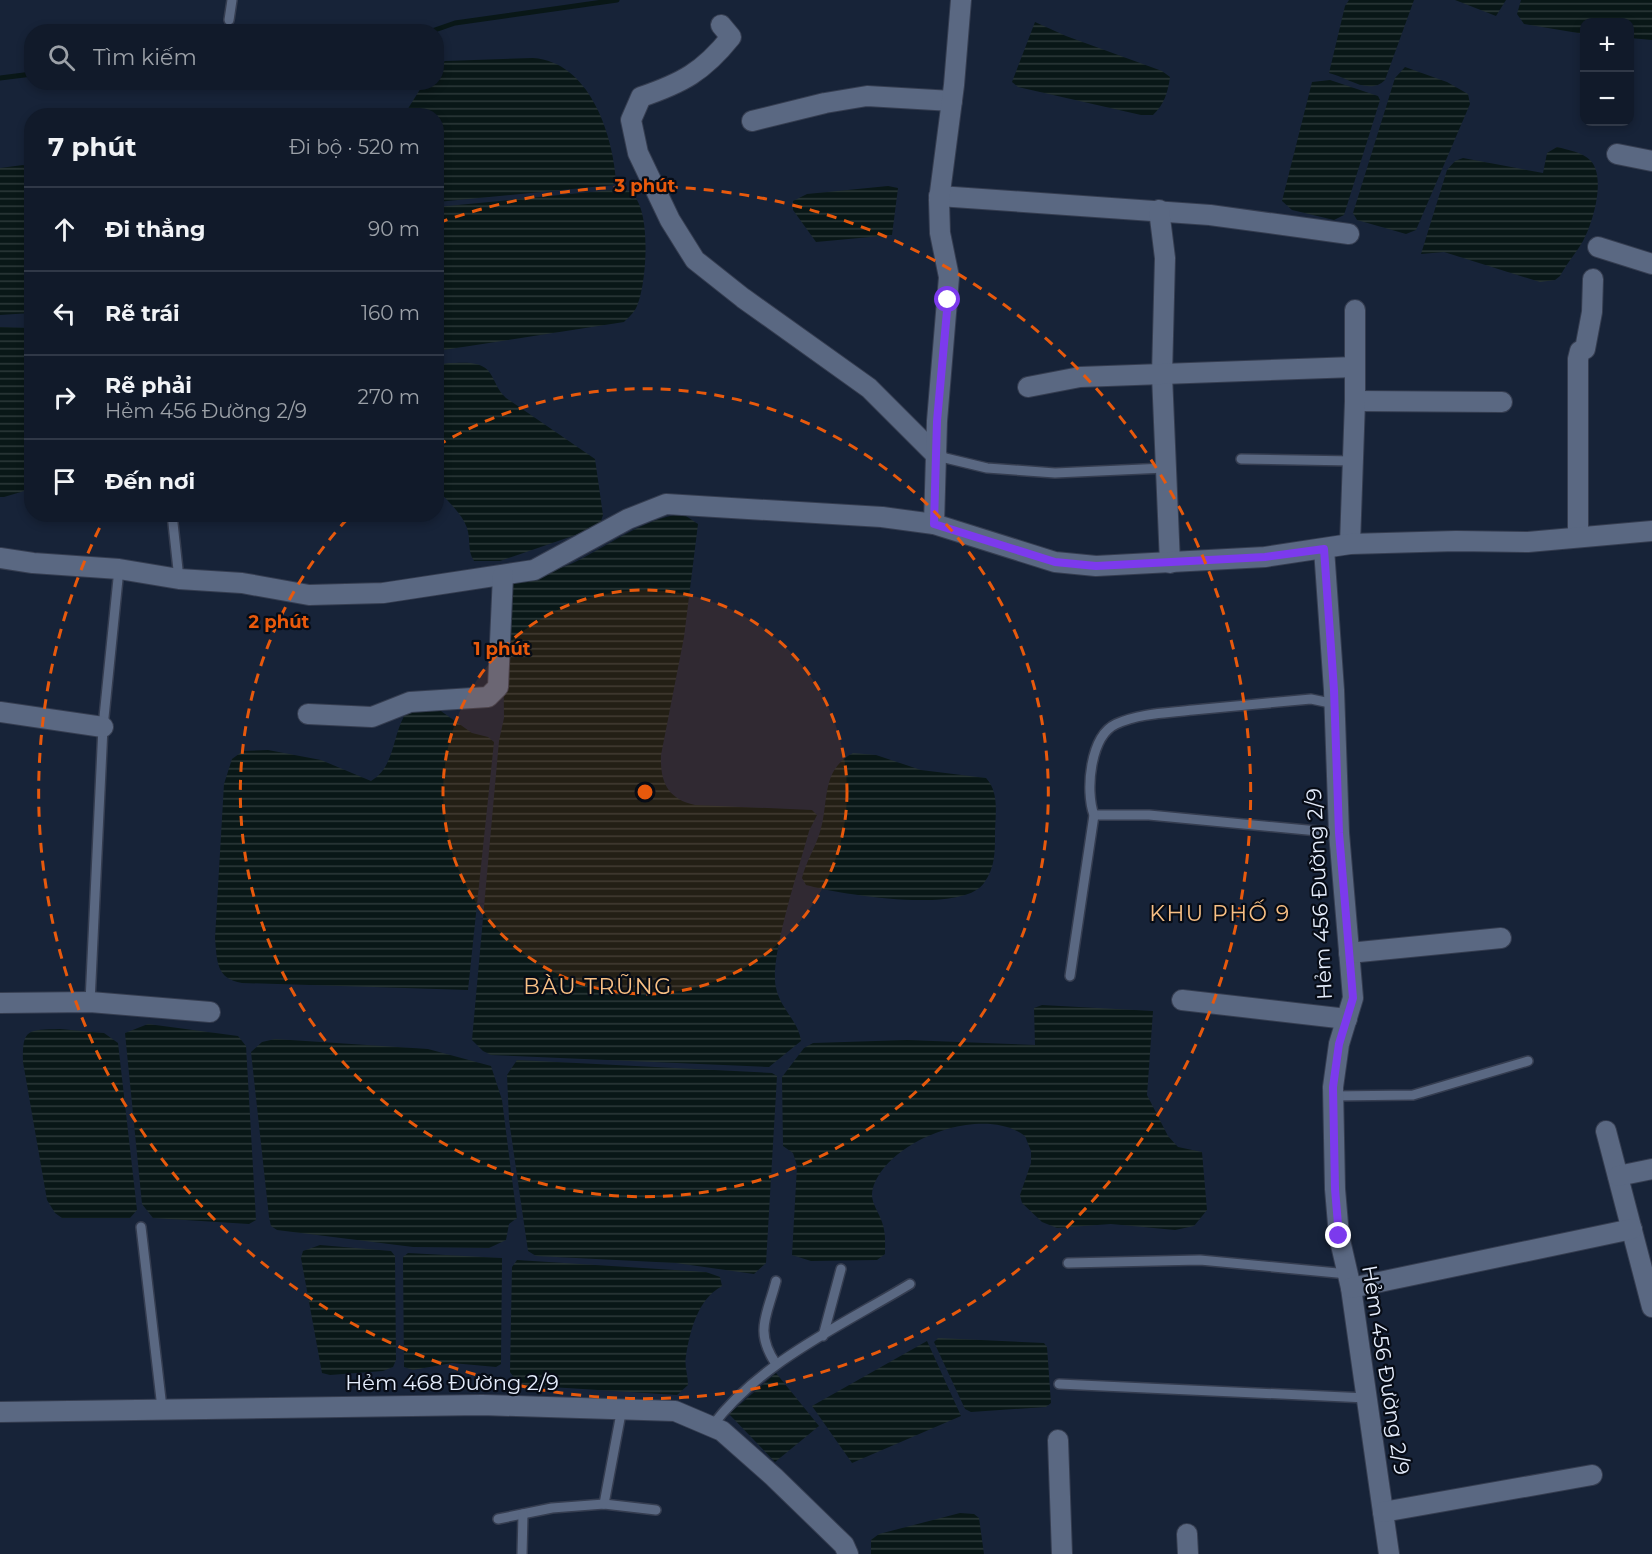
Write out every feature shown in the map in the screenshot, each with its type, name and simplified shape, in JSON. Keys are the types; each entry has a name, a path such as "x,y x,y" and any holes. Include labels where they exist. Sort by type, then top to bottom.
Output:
{"street":[{"path":"934,524 937,421 950,277 940,233 939,196 952,101 961,0"},
{"path":"721,25 730,37 717,55 679,85 640,97 631,120 638,153 670,220 695,260 743,298 869,388 937,456"},
{"path":"752,121 825,103 867,96 952,101"},
{"path":"1617,154 1652,161"},
{"path":"939,196 1159,210 1349,234"},
{"path":"1159,210 1165,258 1162,375 1170,563"},
{"path":"1598,247 1652,264"},
{"path":"1578,536 1578,359 1580,351 1585,349 1592,312 1593,279"},
{"path":"1350,544 1355,401 1355,310"},
{"path":"1028,387 1080,377 1355,367"},
{"path":"1355,401 1502,402"},
{"path":"0,558 33,563 119,569 179,579 242,583 309,595 383,593 534,570 628,519 666,504 822,516 882,517 934,524 1055,562 1096,566 1265,557 1350,544 1494,540 1528,542 1652,531"},
{"name":"Hẻm 456 Đường 2/9","path":"1324,549 1335,704 1339,833 1353,998 1339,1044 1333,1096 1335,1189 1339,1236 1349,1281 1389,1554"},
{"path":"308,714 372,717 410,702 488,697 498,687 503,575"},
{"path":"0,712 103,727"},
{"path":"1349,953 1501,938"},
{"path":"1182,1000 1347,1019"},
{"path":"0,1003 90,1002 210,1012"},
{"path":"1606,1131 1652,1307"},
{"path":"1618,1176 1652,1169"},
{"path":"1349,1281 1632,1228"},
{"name":"Hẻm 468 Đường 2/9","path":"0,1412 482,1405 675,1411 722,1431 774,1477 844,1545 848,1554"},
{"path":"1058,1440 1062,1554"},
{"path":"1383,1512 1592,1475"},
{"path":"1187,1534 1188,1554"}],"lane":[{"path":"229,20 232,0"},
{"path":"937,456 987,468 1055,473 1165,468"},
{"path":"1241,459 1353,461"},
{"path":"173,522 179,579"},
{"path":"90,1002 103,727 119,569"},
{"path":"1070,976 1094,815 1090,803 1094,750 1103,733 1116,724 1145,715 1311,699 1335,704"},
{"path":"1094,815 1149,815 1339,833"},
{"path":"1333,1096 1413,1095 1528,1061"},
{"path":"141,1227 162,1408"},
{"path":"1068,1263 1200,1260 1349,1281"},
{"path":"823,1336 841,1269"},
{"path":"776,1281 762,1336 764,1346 776,1364"},
{"path":"712,1426 776,1364 910,1284"},
{"path":"1059,1384 1367,1398"},
{"path":"604,1504 622,1408"},
{"path":"498,1519 552,1508 604,1504 656,1510"},
{"path":"522,1554 523,1514"}],"shaded area":[{"path":"1349,0 1414,0 1385,80 1379,84 1365,86 1329,73 1345,6"},
{"path":"1455,0 1506,0 1496,16"},
{"path":"1521,0 1652,0 1652,40 1634,38 1634,18 1580,18 1580,33 1524,24 1517,14"},
{"path":"1035,22 1066,36 1162,71 1170,77 1163,103 1153,115 1141,115 1018,87 1012,82"},
{"path":"533,58 552,62 569,72 583,86 603,121 614,160 616,179 613,185 444,201 444,108 408,108 420,90 444,90 445,61"},
{"path":"1405,67 1447,82 1468,94 1470,104 1416,230 1406,234 1357,220 1353,213 1395,78"},
{"path":"1330,80 1378,96 1380,100 1344,215 1334,220 1292,210 1282,201 1312,82"},
{"path":"1557,147 1580,153 1591,161 1595,169 1598,189 1587,233 1560,276 1555,280 1540,282 1444,252 1421,254 1447,170 1455,161 1463,158 1543,173 1547,153"},
{"path":"24,165 24,313 0,315 0,168"},
{"path":"888,186 898,188 892,235 816,242 793,210 793,201 807,194"},
{"path":"622,189 632,194 639,205 645,238 644,276 636,308 624,322 444,350 444,206"},
{"path":"0,327 24,328 24,491 0,497"},
{"path":"471,363 482,366 490,373 506,398 595,459 603,515 600,524 593,529 500,561 474,561 465,523 444,497 444,364"},
{"path":"674,515 686,516 698,524 684,637 661,755 662,773 667,788 672,793 685,802 695,805 812,810 817,815 809,831 786,911 775,974 778,995 800,1034 801,1041 769,1067 491,1055 483,1051 472,1040 499,741 504,718 503,628 511,584 526,577 565,566 634,529"},
{"path":"438,709 472,733 488,737 494,742 468,990 242,983 227,978 220,968 215,938 224,784 232,759 243,751 268,750 321,760 371,781 390,758 408,710"},
{"path":"853,753 876,755 921,770 986,778 993,790 996,812 994,860 984,883 971,893 952,898 927,900 871,897 806,885 802,878 819,835 830,779 842,760"},
{"path":"1042,1005 1153,1011 1147,1095 1168,1136 1178,1147 1202,1152 1207,1210 1194,1226 1175,1230 1111,1224 1057,1228 1042,1222 1022,1203 1020,1195 1031,1163 1031,1151 1025,1136 1007,1127 986,1124 963,1125 917,1142 897,1155 882,1170 872,1193 885,1234 885,1254 877,1260 811,1261 792,1255 797,1166 793,1153 783,1146 782,1077 804,1048 813,1043 907,1040 1035,1045 1034,1008"},
{"path":"148,1024 238,1036 246,1046 256,1220 249,1224 153,1218 142,1204 125,1033"},
{"path":"60,1029 104,1033 118,1043 137,1210 130,1218 62,1218 55,1213 47,1200 23,1051 29,1033"},
{"path":"275,1039 428,1049 491,1066 502,1100 517,1218 509,1224 506,1240 489,1248 413,1247 277,1230 271,1226 251,1052 262,1042"},
{"path":"517,1060 772,1073 777,1076 766,1263 754,1274 676,1263 536,1256 528,1251 509,1120 507,1075"},
{"path":"320,1245 391,1251 395,1256 396,1360 393,1367 383,1371 330,1375 322,1373 301,1258 303,1251"},
{"path":"408,1253 502,1258 501,1364 496,1367 452,1363 413,1370 404,1367 403,1257"},
{"path":"517,1260 706,1272 720,1277 722,1286 701,1307 693,1326 686,1359 688,1385 677,1395 519,1385 510,1372 512,1267"},
{"path":"938,1338 1044,1343 1047,1347 1051,1403 1046,1407 971,1412 965,1409 934,1342"},
{"path":"927,1341 961,1416 852,1463 812,1406"},
{"path":"776,1373 819,1426 775,1462 729,1414"},
{"path":"960,1513 974,1514 979,1518 984,1554 871,1554 871,1540 879,1534"}],"waterway":[{"path":"444,27 455,23 617,0"},
{"path":"0,78 24,75"}],"district":[{"name":"KHU PHỐ 9","path":"1220,913"},
{"name":"BÀU TRŨNG","path":"598,986"}],"route":[{"path":"948,300 937,421 937,485 934,524 1055,562 1096,566 1116,563 1161,563 1265,557 1324,549 1334,690 1339,833 1353,998 1339,1044 1333,1087 1335,1189 1339,1236"}]}
